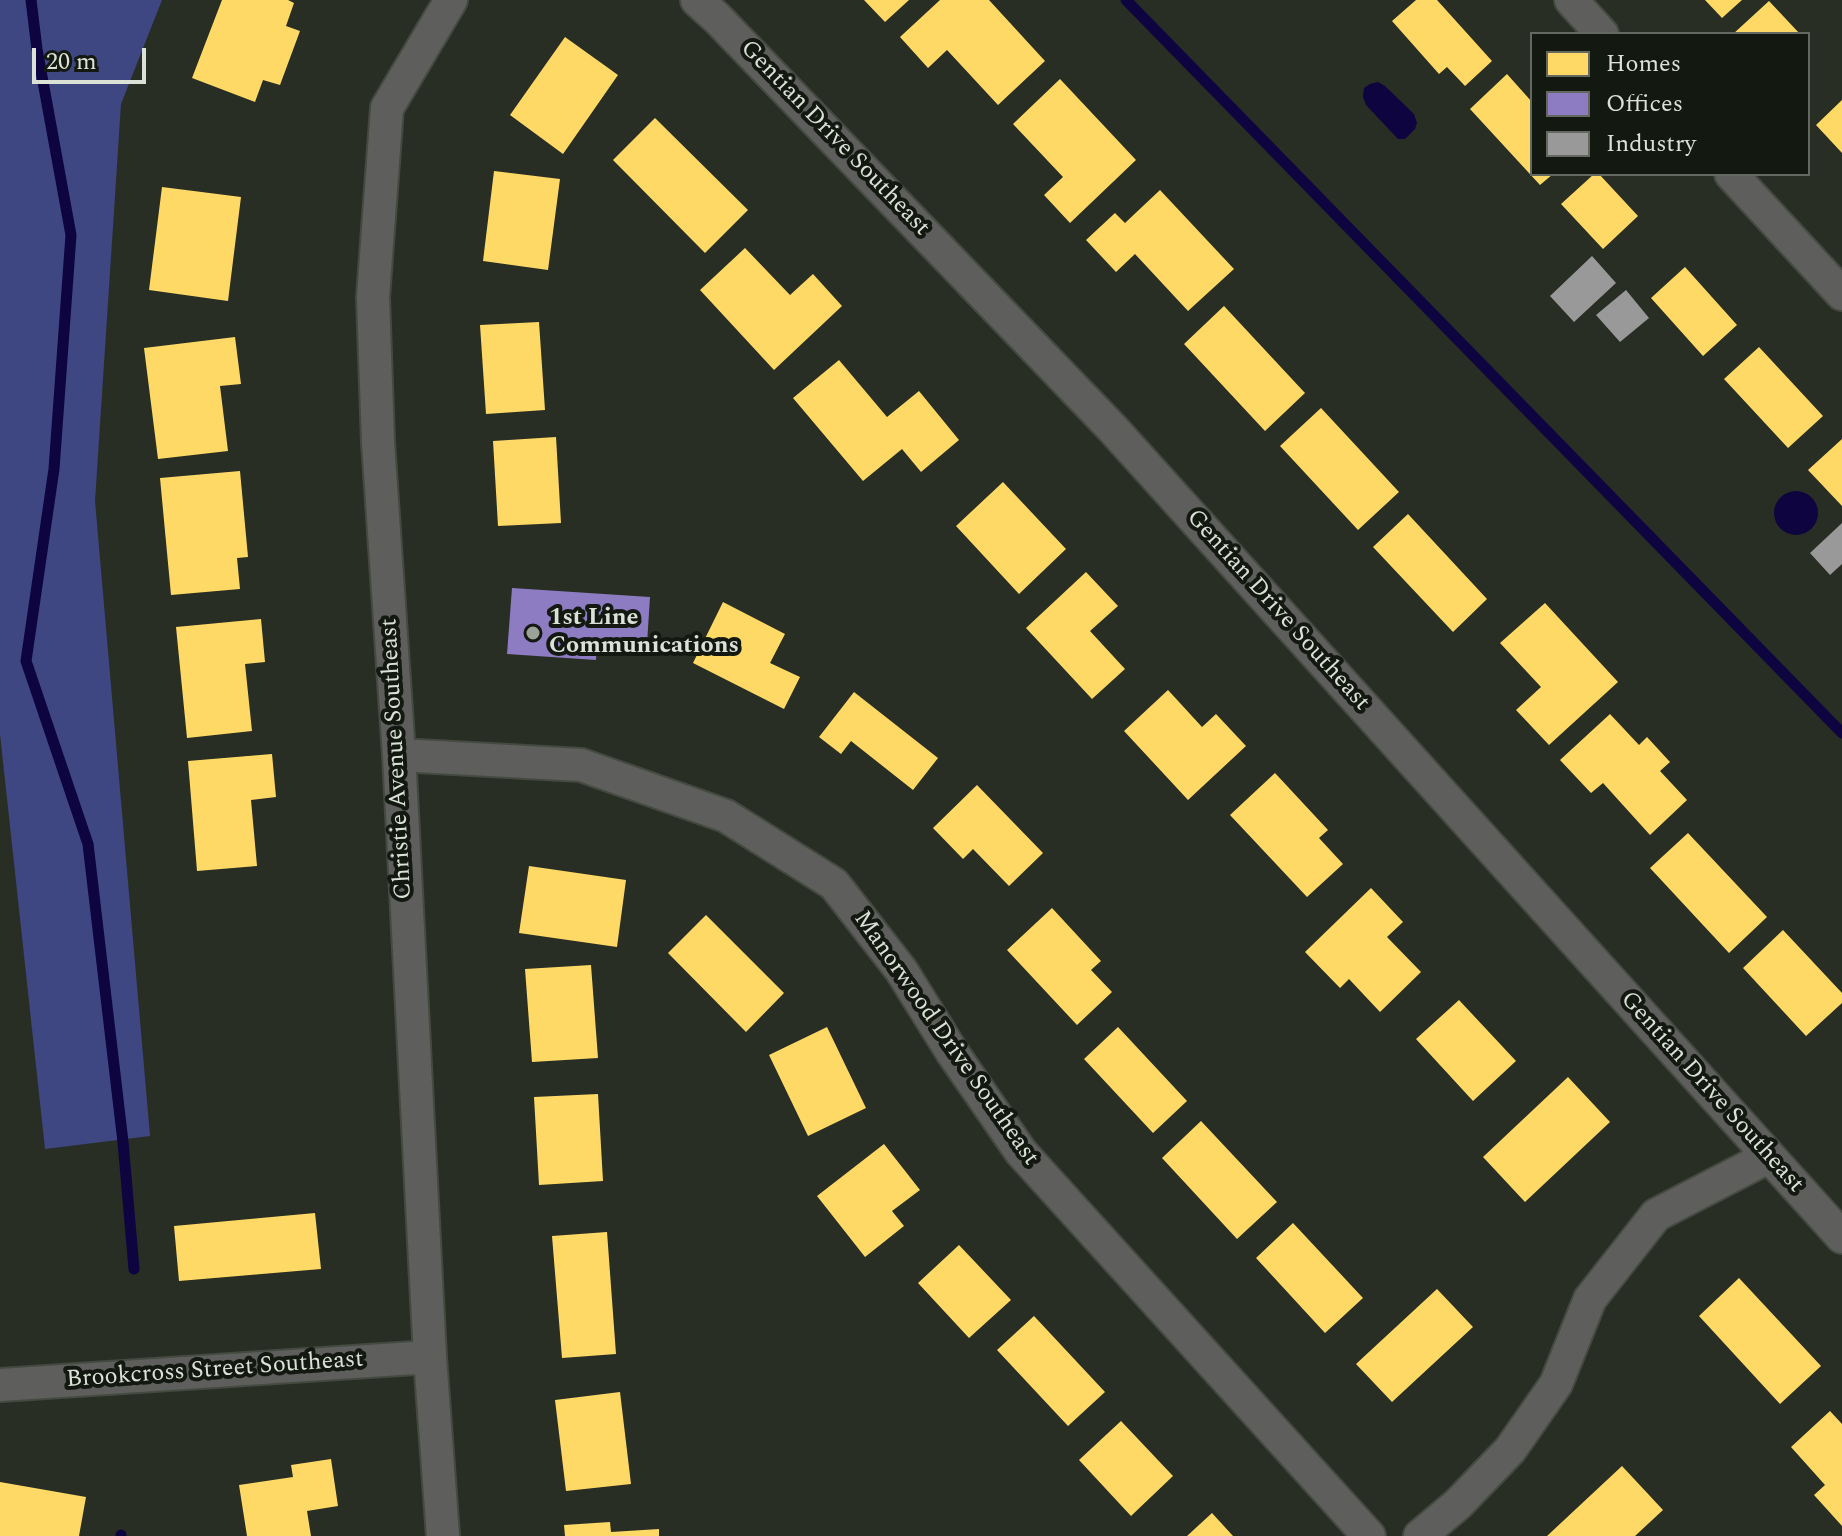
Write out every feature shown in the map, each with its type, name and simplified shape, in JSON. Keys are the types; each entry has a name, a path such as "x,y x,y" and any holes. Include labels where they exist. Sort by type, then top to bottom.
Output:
{"street":[{"name":"Christie Avenue Southeast","path":"443,1536 378,442 373,297 387,108 451,0"},
{"name":"Gentian Drive Southeast","path":"697,0 1113,429 1842,1237"},
{"path":"1571,0 1600,32"},
{"path":"1733,176 1842,294"},
{"name":"Manorwood Drive Southeast","path":"399,755 581,765 726,816 834,884 901,970 952,1052 1021,1152 1369,1536"},
{"path":"1420,1536 1458,1504 1510,1450 1556,1384 1590,1299 1656,1215 1768,1157"},
{"name":"Brookcross Street Southeast","path":"0,1385 430,1357"}],"shaded area":[{"path":"0,0 162,0 121,104 95,501 150,1136 45,1149 0,734"},
{"path":"1378,82 1414,114 1415,129 1405,139 1398,139 1366,105 1364,88"},
{"path":"1796,491 1811,498 1818,513 1811,528 1796,535 1781,528 1774,513 1781,498"}],"building: Homes":[{"path":"222,0 288,0 294,3 286,26 300,31 280,85 263,80 255,102 192,78"},
{"path":"864,0 909,0 885,22"},
{"path":"940,0 989,0 1045,61 998,105 947,50 928,68 900,37"},
{"path":"1416,0 1437,0 1492,61 1465,86 1447,67 1439,74 1392,21"},
{"path":"1705,0 1742,0 1722,18"},
{"path":"1769,1 1798,32 1735,32"},
{"path":"565,37 618,75 563,154 510,115"},
{"path":"1507,74 1530,100 1530,174 1470,109"},
{"path":"1060,79 1136,160 1070,223 1044,195 1063,177 1013,124"},
{"path":"1842,100 1842,153 1816,125"},
{"path":"655,118 748,210 705,253 613,160"},
{"path":"494,171 560,179 548,270 483,261"},
{"path":"1532,176 1551,176 1540,185"},
{"path":"1592,176 1601,176 1638,216 1603,249 1561,204"},
{"path":"162,187 241,197 228,301 149,290"},
{"path":"1160,190 1234,269 1188,311 1135,254 1116,272 1086,240 1115,213 1125,223"},
{"path":"745,248 790,295 813,274 842,306 774,370 700,290"},
{"path":"1685,267 1737,325 1703,356 1651,298"},
{"path":"1224,306 1305,393 1265,431 1184,344"},
{"path":"539,322 545,410 486,414 480,325"},
{"path":"235,337 241,384 220,386 228,451 158,459 144,348"},
{"path":"1759,347 1823,416 1788,448 1724,379"},
{"path":"839,360 887,417 919,391 959,440 921,472 902,449 863,481 793,398"},
{"path":"1321,408 1399,492 1358,530 1280,446"},
{"path":"556,437 561,523 498,526 493,441"},
{"path":"1842,439 1842,506 1808,470"},
{"path":"240,471 248,557 237,558 240,589 171,595 160,478"},
{"path":"1003,482 1066,549 1019,594 956,526"},
{"path":"1408,514 1487,599 1453,632 1373,547"},
{"path":"1086,572 1118,606 1090,631 1125,669 1092,699 1026,628"},
{"path":"723,602 785,634 770,663 800,677 784,709 693,663"},
{"path":"1545,603 1618,682 1549,745 1516,710 1541,687 1500,643"},
{"path":"261,619 265,662 245,664 252,731 187,738 176,627"},
{"path":"1168,690 1202,727 1216,714 1246,746 1188,800 1124,731"},
{"path":"854,692 938,758 913,790 851,741 841,754 819,737"},
{"path":"1610,714 1639,745 1647,737 1670,762 1660,771 1687,800 1650,835 1603,783 1591,793 1560,760"},
{"path":"272,754 276,797 251,800 257,866 197,871 188,761"},
{"path":"1275,773 1328,830 1319,838 1343,864 1307,897 1230,815"},
{"path":"977,785 1043,853 1009,886 973,849 963,859 933,828"},
{"path":"1688,833 1767,917 1729,953 1650,868"},
{"path":"529,866 626,880 617,947 519,933"},
{"path":"1371,888 1403,922 1387,937 1421,972 1380,1012 1349,979 1340,988 1305,952"},
{"path":"1052,908 1101,961 1091,970 1112,992 1077,1025 1007,950"},
{"path":"706,915 784,993 746,1032 668,953"},
{"path":"1783,930 1842,993 1842,1003 1806,1036 1743,968"},
{"path":"591,965 598,1058 532,1062 525,969"},
{"path":"1459,1000 1516,1061 1473,1101 1416,1039"},
{"path":"827,1027 866,1108 808,1136 769,1055"},
{"path":"1118,1027 1187,1101 1153,1133 1084,1059"},
{"path":"1568,1077 1610,1122 1525,1202 1483,1157"},
{"path":"598,1094 603,1181 539,1185 534,1097"},
{"path":"1201,1121 1277,1202 1237,1239 1162,1158"},
{"path":"884,1144 920,1190 892,1211 904,1226 865,1257 817,1196"},
{"path":"315,1213 321,1269 179,1281 174,1226"},
{"path":"1293,1223 1363,1298 1325,1333 1256,1258"},
{"path":"607,1232 616,1354 562,1358 552,1236"},
{"path":"959,1245 1011,1300 969,1338 918,1283"},
{"path":"1739,1278 1821,1366 1780,1404 1699,1316"},
{"path":"1437,1289 1473,1327 1392,1402 1356,1364"},
{"path":"1034,1316 1105,1392 1068,1426 997,1350"},
{"path":"620,1392 631,1484 566,1491 555,1400"},
{"path":"1830,1411 1842,1424 1842,1526 1814,1495 1825,1485 1791,1447"},
{"path":"1121,1421 1173,1476 1131,1516 1079,1460"},
{"path":"331,1459 338,1506 307,1511 311,1536 247,1536 239,1485 293,1477 291,1465"},
{"path":"1622,1466 1663,1510 1635,1536 1547,1536"},
{"path":"0,1482 86,1497 79,1536 0,1536"},
{"path":"1212,1513 1233,1536 1187,1536"},
{"path":"610,1522 611,1532 659,1529 659,1536 565,1536 564,1525"}],"building: Offices":[{"path":"512,588 650,597 647,644 597,640 596,660 507,654"}],"building: Industry":[{"path":"1592,256 1616,283 1574,322 1550,296"},
{"path":"1626,290 1649,318 1620,342 1596,315"},
{"path":"1842,523 1842,564 1830,575 1810,553"}],"waterway":[{"path":"31,0 71,235 54,469 26,661 88,844 123,1142 134,1269"},
{"path":"1126,0 1842,733"}],"place":[{"name":"1st Line Communications","path":"533,633"}]}
